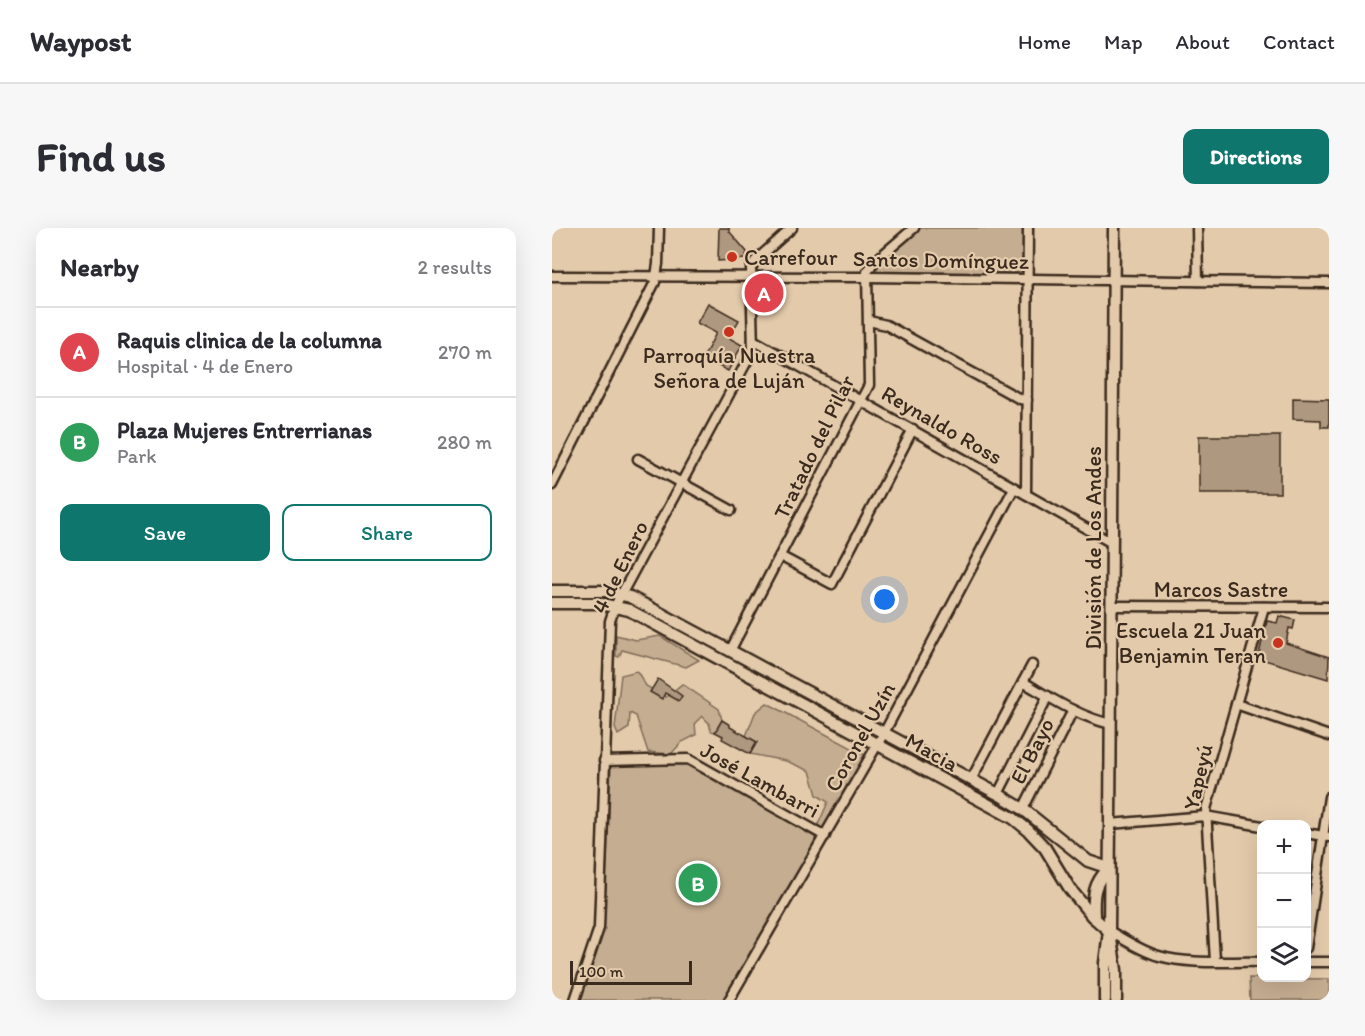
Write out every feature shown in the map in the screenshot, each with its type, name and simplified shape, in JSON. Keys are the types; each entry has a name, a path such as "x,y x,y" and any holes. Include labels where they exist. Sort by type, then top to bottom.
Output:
{"street":[{"path":"552,484 657,276 658,228"},
{"path":"750,276 755,261 792,228"},
{"path":"867,277 867,272 873,263 914,228"},
{"path":"1026,494 1028,228"},
{"name":"División de Los Andes","path":"1105,1000 1105,963 1109,931 1113,606 1114,228"},
{"path":"1197,228 1198,281"},
{"name":"Santos Domínguez","path":"552,276 1027,278 1329,283"},
{"name":"4 de Enero","path":"575,1000 598,928 610,621 615,606 753,350 750,276"},
{"name":"Tratado del Pilar","path":"730,651 862,400 870,378 867,277"},
{"path":"869,321 886,325 1020,399 1027,400"},
{"name":"Reynaldo Ross","path":"753,340 1112,543"},
{"path":"780,556 832,584 914,429"},
{"path":"638,459 731,510"},
{"name":"Coronel Uzín","path":"729,1000 884,733 1014,488"},
{"name":"Macia","path":"552,591 622,593 998,794 1023,809 1088,861 1109,868"},
{"name":"Macia","path":"552,603 597,603 629,610 1022,825 1046,848 1070,889 1094,918 1109,931 1145,951 1160,956 1257,962"},
{"name":"Marcos Sastre","path":"1113,606 1329,607"},
{"name":"Yapeyú","path":"1215,961 1205,816 1264,607"},
{"path":"971,780 1032,665"},
{"path":"1023,682 1072,710 1111,724"},
{"path":"998,794 1048,696"},
{"path":"1236,704 1329,736"},
{"name":"El Bayo","path":"1023,809 1072,710"},
{"name":"José Lambarri","path":"604,761 688,759 825,836"},
{"path":"1310,928 1326,836 1329,797"},
{"path":"1110,824 1205,816 1257,825"},
{"path":"1311,834 1326,836"},
{"name":"División de Los Andes","path":"1094,918 1096,884 1109,868"},
{"name":"División de Los Andes","path":"1109,931 1116,970 1116,1000"},
{"path":"1311,962 1329,962"}],"shaded area":[{"path":"921,228 1024,228 1023,269 1019,273 879,272 877,268 879,264"},
{"path":"616,635 636,640 660,636 699,660 686,667 622,650 619,657 616,656"},
{"path":"637,671 646,686 666,697 682,684 719,709 722,720 715,732 711,731 709,723 702,716 695,723 696,735 682,742 671,754 648,752 636,716 630,713 629,728 618,735 615,728 621,675"},
{"path":"767,703 865,755 824,830 818,825 828,802 817,795 810,771 786,761 750,754 757,742 746,736 755,713"},
{"path":"682,762 811,832 815,837 815,842 723,1000 581,1000 604,925 611,766"},
{"path":"1249,978 1257,978 1257,982 1311,982 1311,979 1329,979 1329,1000 1250,1000"}],"building":[{"path":"719,228 729,228 747,252 745,259 718,261"},
{"path":"708,303 739,320 729,338 742,345 728,371 703,358 716,333 697,323"},
{"path":"1293,398 1329,399 1329,427 1321,427 1321,420 1293,419"},
{"path":"1199,436 1280,436 1280,493 1199,493"},
{"path":"1279,616 1295,620 1293,629 1289,628 1286,643 1329,657 1328,679 1258,658 1267,621 1277,623"},
{"path":"658,679 682,696 679,701 665,693 662,699 650,692"},
{"path":"722,720 757,742 750,754 722,739 723,736 715,732"}],"place":[{"name":"Carrefour","path":"732,257"},
{"name":"Raquis clinica de la columna","path":"764,293"},
{"name":"Parroquía Nuestra Señora de Luján","path":"729,332"},
{"name":"Escuela 21 Juan Benjamin Teran","path":"1278,643"},
{"name":"Plaza Mujeres Entrerrianas","path":"698,883"}]}
